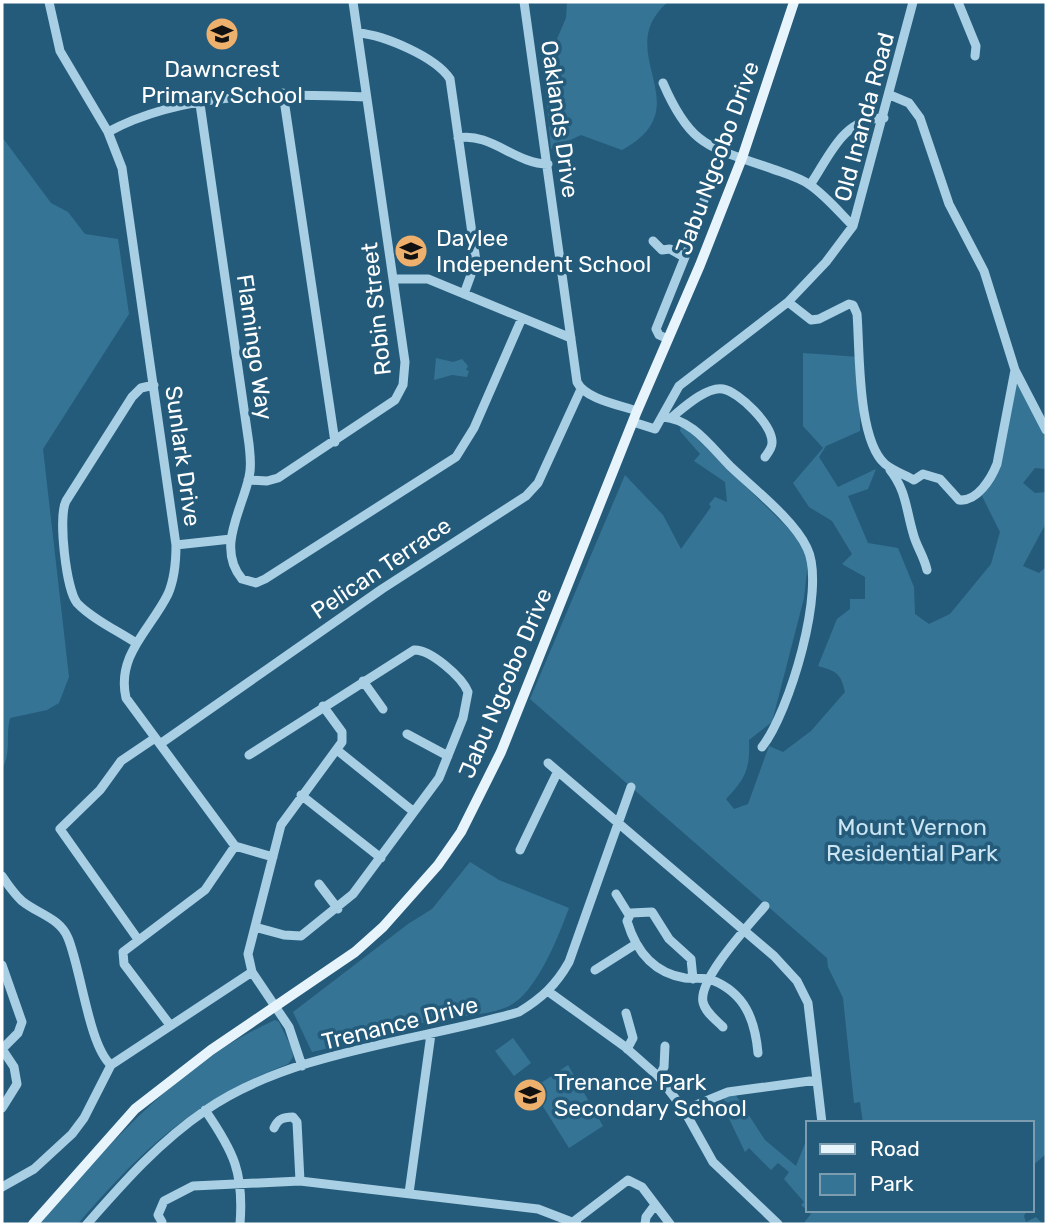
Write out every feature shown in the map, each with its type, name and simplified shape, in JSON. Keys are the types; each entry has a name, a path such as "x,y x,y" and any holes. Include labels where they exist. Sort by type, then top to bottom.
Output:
{"main road":[{"name":"Jabu Ngcobo Drive","path":"33,1224 135,1109 211,1051 355,951 383,927 438,865 461,832 501,752 635,416 742,158 794,2"}],"street":[{"name":"Sunlark Drive","path":"49,2 60,51 108,132 119,156 176,545 175,568 169,592 136,643 125,667 124,690 133,712 235,846"},
{"name":"Robin Street","path":"248,480 273,480 335,442 387,407 403,385 405,362 353,2"},
{"name":"Oaklands Drive","path":"524,2 577,382 581,389"},
{"name":"Old Inanda Road","path":"667,417 669,400 685,380 788,302 826,262 853,226 913,2"},
{"path":"958,2 976,46 975,55"},
{"path":"358,33 376,36 432,61 445,72 452,87 476,261 464,294"},
{"path":"663,83 689,130 720,153 742,158 810,185 853,226"},
{"path":"108,132 147,112 200,104 283,93 366,97"},
{"path":"283,93 335,442"},
{"path":"890,95 909,103 920,118 936,174 987,280 1016,370 1046,430"},
{"name":"Flamingo Way","path":"200,104 249,444 248,480 230,539"},
{"path":"810,185 831,148 851,128 864,120 884,118"},
{"path":"458,138 473,136 528,161 548,164"},
{"path":"668,338 659,335 656,329 720,153"},
{"path":"653,240 662,250 674,250 684,257"},
{"path":"394,279 421,277 571,338"},
{"path":"788,302 811,320 820,319 849,304 857,314 865,417 871,439 904,491 913,533 927,570"},
{"path":"176,545 230,539 237,574 246,582 262,581 451,462 468,441 522,318"},
{"path":"886,466 914,480 923,474 932,475 959,500 972,497 990,479 997,464 1016,370"},
{"path":"136,643 88,612 74,599 61,515 66,501 132,397 141,388 154,385"},
{"path":"581,389 655,429 667,417 716,389 728,390 755,410 770,433 772,442 765,457"},
{"name":"Pelican Terrace","path":"137,938 60,829 100,790 121,761 157,741 382,589 526,496 538,484 581,389"},
{"path":"667,417 689,426 702,437 795,530 810,555 814,577 806,631 783,714 762,747"},
{"path":"249,755 405,653 419,649 460,679 468,692 468,700 439,778 381,859 338,909 310,932 296,937 254,927"},
{"path":"363,681 383,709"},
{"path":"302,1066 297,1046 278,1006 252,972 248,954 281,825 342,742 342,732 323,706"},
{"path":"407,734 449,756"},
{"path":"337,750 414,812"},
{"path":"548,763 787,968 806,994 822,1121"},
{"path":"520,850 557,773"},
{"name":"Trenance Drive","path":"87,1224 138,1167 205,1110 250,1086 302,1066 519,1012 549,992 569,961 631,787"},
{"path":"301,795 381,859"},
{"path":"170,1025 122,959 125,949 205,890 235,846 272,857"},
{"path":"2,876 23,901 58,924 68,936 82,980 96,1044 111,1065"},
{"path":"320,884 338,909"},
{"path":"616,894 629,915"},
{"path":"723,1027 703,1006 702,995 710,979 765,906"},
{"path":"629,915 652,912 669,939 691,959 693,979"},
{"path":"629,915 627,921 642,955 660,970 693,979 710,979 743,1002 752,1015 758,1053"},
{"path":"594,970 636,944"},
{"path":"2,965 22,1022 18,1033 2,1049 14,1067 17,1084 2,1108"},
{"path":"2,1187 34,1169 72,1134 84,1118 111,1065 252,972"},
{"path":"549,992 627,1049 659,1077 684,1110 713,1162 778,1224"},
{"path":"626,1013 634,1038 627,1049"},
{"path":"409,1193 431,1034"},
{"path":"659,1077 664,1067 666,1046"},
{"path":"684,1110 728,1092 817,1080"},
{"path":"205,1110 233,1153 242,1184 240,1224"},
{"path":"274,1128 277,1121 285,1117 293,1117 297,1122 300,1181"},
{"path":"162,1222 159,1215 161,1206 176,1193 193,1186 300,1181 538,1209 575,1223 628,1180 642,1187 666,1223"},
{"path":"645,1224 646,1217 655,1205"}],"green space":[{"path":"567,2 668,2 652,21 647,40 657,97 655,115 645,133 622,150 581,135 551,149 544,69 566,18"},
{"path":"2,137 51,203 68,212 85,234 118,239 129,314 43,449 69,677 59,703 47,710 10,718 7,756 2,769"},
{"name":"Mount Vernon Residential Park","path":"803,353 860,357 860,431 826,446 819,457 838,487 876,469 868,489 848,496 868,543 898,548 914,587 915,614 929,624 950,614 991,564 1000,532 981,494 997,472 1015,380 1046,437 1046,469 1035,468 1023,483 1035,493 1046,492 1046,523 1023,566 1039,573 1046,567 1046,1154 1034,1164 1034,1121 863,1121 860,1102 854,1103 843,998 828,967 827,958 530,699 625,475 663,515 681,549 711,507 709,504 715,497 727,502 725,482 694,461 700,454 680,431 681,423 786,526 798,540 808,561 804,598 772,722 749,740 749,758 745,772 726,799 734,809 748,804 769,746 783,752 811,731 845,692 837,674 818,666 837,619 850,609 850,599 865,599 865,577 842,564 852,554 832,521 809,507 793,483 823,448 803,426"},
{"path":"436,358 453,362 462,359 468,366 467,377 452,375 434,380"},
{"path":"470,862 499,880 569,908 545,963 528,990 518,1000 498,1010 432,1021 312,1052 293,1012 408,924 432,909"},
{"path":"275,1020 279,1022 292,1049 293,1057 288,1064 226,1093 172,1129 124,1173 78,1224 39,1224 118,1137 176,1083 240,1038"},
{"path":"513,1038 531,1063 514,1076 495,1051"},
{"path":"568,1065 603,1126 569,1148 532,1089"},
{"path":"735,1094 765,1140 796,1166 806,1141 806,1210 801,1205 804,1202 784,1179 789,1172 778,1163 771,1170 749,1148 745,1152 723,1106 725,1095"},
{"path":"809,1212 1026,1212 1026,1222 1036,1217 1043,1224 803,1224 811,1214"}],"place":[{"name":"Dawncrest Primary School","path":"222,34"},
{"name":"Daylee Independent School","path":"411,251"},
{"name":"Trenance Park Secondary School","path":"530,1095"}]}
